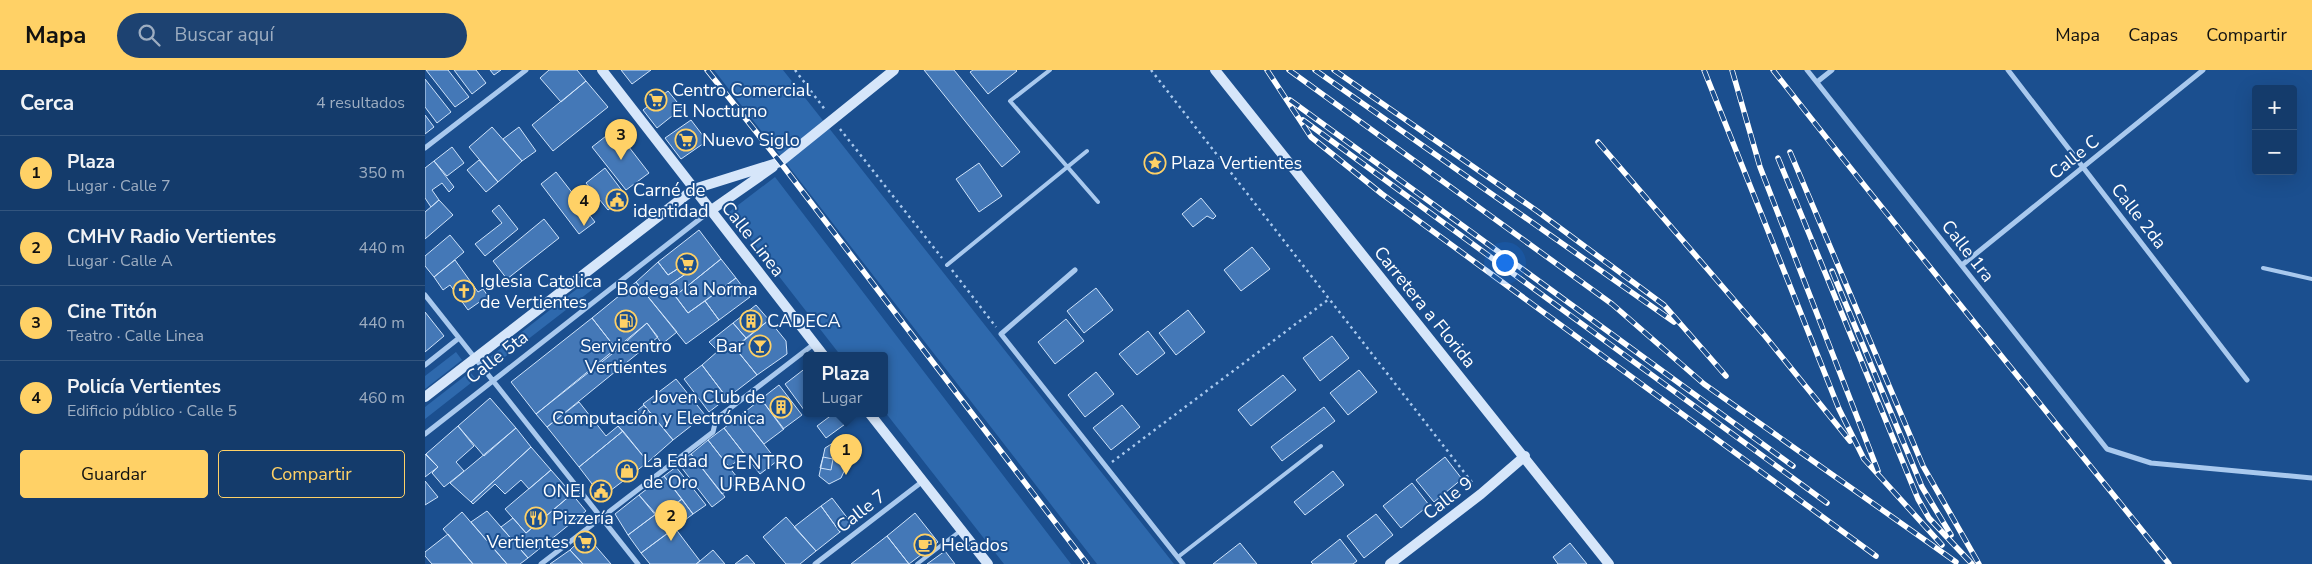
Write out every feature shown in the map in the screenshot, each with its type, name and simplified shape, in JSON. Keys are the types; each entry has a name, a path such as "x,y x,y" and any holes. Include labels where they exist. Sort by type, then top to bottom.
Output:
{"main road":[{"name":"Calle Linea","path":"602,70 822,352"},
{"name":"Calle 5ta","path":"711,211 780,162 894,70"},
{"name":"Carretera a Florida","path":"1215,70 1525,456 1609,564"},
{"path":"425,397 694,189 780,162"},
{"path":"872,417 924,480 988,564"},
{"name":"Calle 9","path":"1390,564 1481,494 1525,456"}],"street":[{"path":"425,148 526,70"},
{"name":"Calle 1ra","path":"1807,70 2107,448 2151,463 2312,478"},
{"path":"1817,82 1832,70"},
{"name":"Calle 2da","path":"2008,70 2247,380"},
{"name":"Calle C","path":"1962,266 2201,70"},
{"name":"Calle 5ta","path":"425,434 711,211"},
{"path":"1075,270 1001,334 1183,564"},
{"path":"425,294 638,564"},
{"path":"425,365 459,338"},
{"path":"804,352 815,344"},
{"path":"541,564 713,432 716,419 803,353"},
{"name":"Calle 7","path":"815,564 924,480"}],"lane":[{"path":"1047,71 1010,101 1099,202"},
{"path":"947,265 1087,151"},
{"path":"2263,268 2312,279"},
{"path":"1178,557 1321,446"},
{"path":"917,564 962,530"}],"path":[{"path":"795,70 1001,334"},
{"path":"1151,70 1481,494"},
{"path":"1106,466 1329,299"}],"shaded area":[{"path":"714,70 783,70 1174,564 1097,564"},
{"path":"775,177 1071,564 1004,564 888,416 888,352 838,352 729,212"},
{"path":"587,281 593,289 492,367 486,360"},
{"path":"456,352 462,360 425,389 425,376"},
{"path":"470,372 476,379 425,419 425,407"}],"building":[{"path":"426,70 448,70 469,97 455,107"},
{"path":"454,70 476,70 486,83 472,94"},
{"path":"490,70 501,70 494,75"},
{"path":"549,70 577,70 586,81 561,102 540,78"},
{"path":"621,70 651,70 632,84"},
{"path":"924,70 954,70 1020,152 1002,167"},
{"path":"973,70 1017,71 988,94 970,72"},
{"path":"425,79 451,112 437,123 425,107"},
{"path":"586,81 608,107 553,151 532,125"},
{"path":"668,91 682,108 657,128 643,110"},
{"path":"425,115 434,127 425,134"},
{"name":"Nuevo Siglo","path":"691,120 707,141 681,159 665,138"},
{"path":"492,127 522,161 498,182 469,147"},
{"path":"519,127 536,151 522,161 503,139"},
{"path":"615,129 649,173 626,190 592,147"},
{"path":"452,147 464,163 447,176 434,161"},
{"path":"479,160 498,182 486,192 467,170"},
{"path":"434,161 454,187 449,192 442,183 432,190 439,200 431,207 425,198 425,168"},
{"path":"979,163 1002,196 979,212 956,179"},
{"path":"605,168 626,196 608,210 586,183"},
{"path":"556,172 595,222 579,234 541,184"},
{"path":"1201,198 1216,216 1213,219 1207,216 1193,227 1182,214"},
{"path":"439,200 453,215 425,239 425,212"},
{"path":"499,205 518,229 485,256 475,244 502,223 492,211"},
{"path":"544,219 559,238 507,279 493,261"},
{"path":"699,230 721,259 675,296 668,286 687,273 682,266 668,275 658,262"},
{"path":"450,235 464,252 434,277 425,266 425,256"},
{"path":"1252,247 1270,269 1241,291 1224,270"},
{"path":"721,259 736,278 688,313 675,296"},
{"path":"455,260 478,292 483,289 488,296 468,310 450,285 443,290 434,277"},
{"path":"658,262 668,275 682,266 687,273 668,286 688,313 705,301 719,320 686,344 636,282"},
{"path":"736,278 750,297 719,320 705,301"},
{"path":"636,282 677,332 662,344 647,323 617,350 592,318"},
{"path":"1096,288 1113,310 1084,333 1067,311"},
{"name":"CADECA","path":"756,305 769,320 746,338 733,323"},
{"path":"1188,310 1205,332 1176,355 1159,333"},
{"path":"425,312 444,336 425,352"},
{"path":"592,318 617,350 536,414 511,382"},
{"path":"1066,319 1084,341 1055,364 1038,342"},
{"path":"769,320 786,341 787,354 757,375 735,348"},
{"path":"647,323 658,337 547,427 536,414"},
{"path":"733,323 746,338 735,348 757,375 727,398 702,365 718,351 709,342"},
{"path":"1148,331 1165,353 1137,375 1119,354"},
{"path":"1332,336 1349,358 1320,381 1303,358"},
{"path":"702,365 727,398 709,412 684,379"},
{"path":"803,370 803,409 785,384"},
{"path":"1359,370 1377,392 1348,415 1330,393"},
{"path":"1096,372 1114,394 1085,417 1068,395"},
{"path":"1283,375 1296,390 1251,426 1238,410"},
{"path":"676,379 705,415 673,440 643,404"},
{"name":"Joven Club de Computación y Electrónica","path":"779,385 802,415 783,429 761,399"},
{"path":"490,398 516,428 484,456 458,426"},
{"path":"761,399 784,429 764,444 741,415"},
{"path":"579,402 606,436 618,426 623,431 579,467 547,427"},
{"path":"644,405 673,440 648,462 618,426"},
{"path":"1122,405 1140,427 1111,450 1093,428"},
{"path":"1324,407 1335,421 1282,461 1271,447"},
{"path":"741,415 777,461 760,474 724,428"},
{"path":"829,417 850,417 852,419 826,438 817,426"},
{"path":"458,426 474,446 456,462 464,471 444,487 432,473 438,467 426,454"},
{"path":"516,428 531,447 471,502 450,483"},
{"path":"724,428 745,455 729,467 708,440"},
{"path":"623,431 648,462 602,497 579,467"},
{"path":"708,440 740,481 722,494 691,454"},
{"path":"833,443 844,452 847,465 841,478 829,484 819,476 825,448"},
{"path":"531,447 551,470 529,489 521,480 505,494 495,484 473,504 471,502"},
{"path":"425,454 438,467 425,477"},
{"path":"691,454 725,497 712,507 678,463"},
{"path":"823,457 833,459 831,470 820,468"},
{"path":"1445,457 1462,479 1434,502 1416,480"},
{"path":"676,467 706,505 693,514 664,476"},
{"path":"551,470 572,494 526,533 505,509"},
{"path":"1333,471 1344,485 1305,515 1294,502"},
{"path":"664,476 682,499 657,517 639,495"},
{"path":"425,481 438,497 425,505"},
{"path":"1412,483 1429,505 1401,528 1383,506"},
{"path":"572,494 586,511 528,558 501,527 513,518 526,533"},
{"path":"639,495 656,514 628,535 615,514"},
{"path":"832,498 852,524 840,532 821,506"},
{"path":"682,499 693,514 641,553 628,535 656,514 657,517"},
{"path":"821,506 840,532 816,551 794,527"},
{"path":"487,511 528,558 520,564 507,564 471,522"},
{"path":"462,512 507,564 473,564 443,529"},
{"path":"915,513 938,542 909,564 887,536"},
{"path":"1376,514 1393,535 1364,558 1347,536"},
{"path":"786,517 816,551 800,564 786,564 763,537"},
{"path":"675,528 700,561 696,564 650,564 641,553"},
{"path":"448,534 473,564 432,564 425,556 425,552"},
{"name":"Vertientes","path":"586,535 611,564 583,564 570,550"},
{"path":"887,536 909,564 851,564"},
{"path":"1340,539 1357,561 1353,564 1313,564 1311,562"},
{"path":"1240,543 1257,564 1213,564"},
{"path":"1570,543 1587,564 1558,564 1553,557"},
{"path":"570,550 583,564 550,564"},
{"path":"713,550 725,564 696,564 700,561"},
{"path":"945,551 955,564 927,564"},
{"path":"747,555 755,564 735,564"}],"railway":[{"path":"707,70 780,162 1087,564"},
{"path":"1267,70 1311,137 1382,194 1876,556"},
{"path":"1289,70 1612,304 1704,384 1956,562"},
{"path":"1315,70 1674,322"},
{"path":"1334,70 1537,211 1664,305 1726,376"},
{"path":"1704,70 1839,409 1864,459 1942,545"},
{"path":"1732,70 1760,167 1878,471"},
{"path":"1773,70 2169,564"},
{"path":"1290,100 1793,466"},
{"path":"1303,120 1827,503"},
{"path":"1598,142 1765,336 1850,441"},
{"path":"1790,152 1923,466 1979,564"},
{"path":"1778,158 1918,499 1929,518 1972,564"},
{"path":"1832,271 1922,487 1951,535"}],"place":[{"name":"Centro Comercial El Nocturno","path":"656,100"},
{"name":"Nuevo Siglo","path":"686,140"},
{"name":"Cine Titón","path":"621,160"},
{"name":"Plaza Vertientes","path":"1155,163"},
{"name":"Carné de identidad","path":"617,200"},
{"name":"Policía Vertientes","path":"584,226"},
{"name":"Bodega la Norma","path":"687,264"},
{"name":"Iglesia Catolica de Vertientes","path":"464,291"},
{"name":"Servicentro Vertientes","path":"626,321"},
{"name":"CADECA","path":"751,321"},
{"name":"Bar","path":"760,346"},
{"name":"Joven Club de Computación y Electrónica","path":"781,407"},
{"name":"La Edad de Oro","path":"627,471"},
{"name":"Plaza","path":"846,475"},
{"name":"ONEI","path":"601,491"},
{"name":"Pizzería","path":"536,518"},
{"name":"CMHV Radio Vertientes","path":"671,541"},
{"name":"Vertientes","path":"585,542"},
{"name":"Helados","path":"925,545"}],"district":[{"name":"CENTRO URBANO","path":"763,473"}]}
